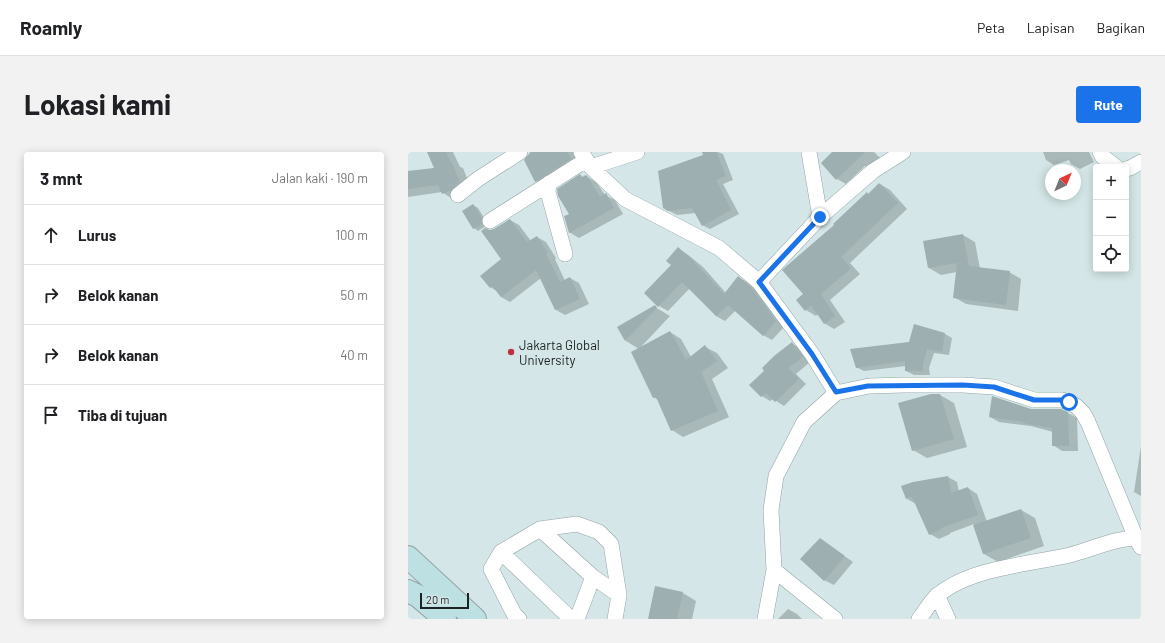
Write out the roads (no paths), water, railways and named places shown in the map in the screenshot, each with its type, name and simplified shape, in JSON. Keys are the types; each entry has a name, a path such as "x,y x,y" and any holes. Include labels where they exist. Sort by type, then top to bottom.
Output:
{"street":[{"path":"458,195 478,179 520,152"},
{"path":"490,221 586,160 637,152"},
{"path":"809,152 820,217"},
{"path":"759,282 820,217 873,171 903,152"},
{"path":"1100,152 1102,156 1112,164"},
{"path":"586,160 625,199 718,248 759,282 812,354 836,392"},
{"path":"1129,168 1141,162"},
{"path":"549,183 548,192 565,254"},
{"path":"765,619 774,570 771,510 776,476 804,422 836,392 868,386 963,385 994,387 1034,400 1062,400 1076,406 1083,413 1088,422 1139,541 1122,540 1069,555 989,571 957,583 937,595 919,619"},
{"path":"519,619 514,614 491,569 501,552 540,529 577,524 599,532 611,544 619,595 615,619"},
{"path":"540,529 593,578 619,595"},
{"path":"501,552 571,619"},
{"path":"408,557 475,619"},
{"path":"774,570 835,619"},
{"path":"577,619 593,578"},
{"path":"408,591 418,596 438,616"},
{"path":"937,595 948,619"}],"place":[{"name":"Jakarta Global University","path":"511,352"}]}
